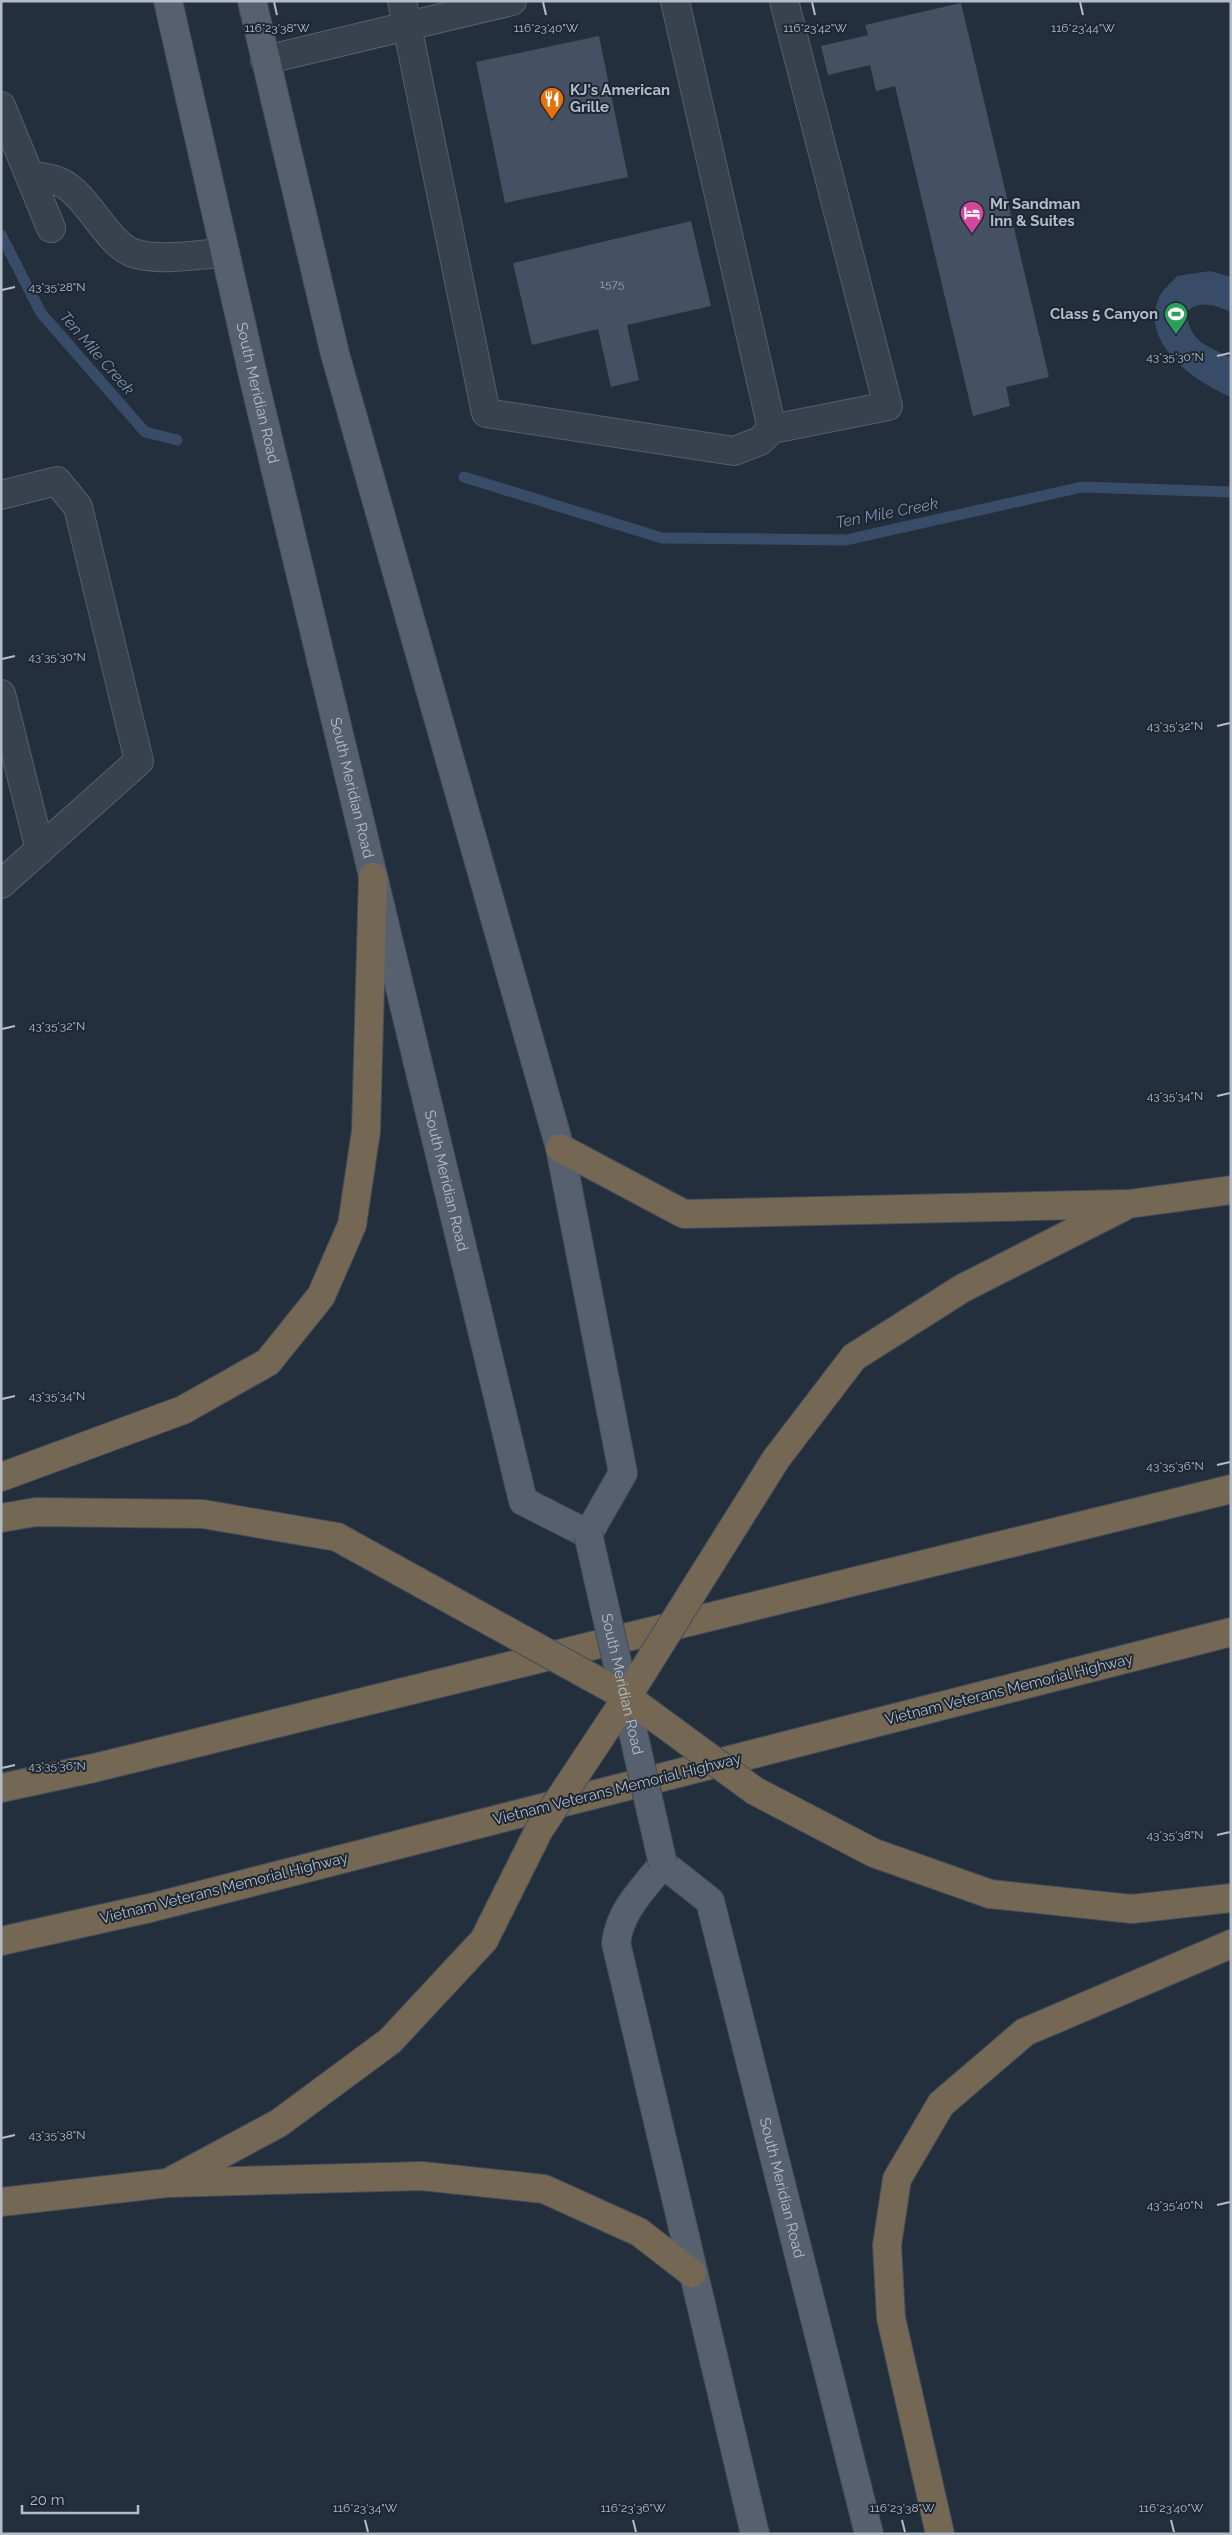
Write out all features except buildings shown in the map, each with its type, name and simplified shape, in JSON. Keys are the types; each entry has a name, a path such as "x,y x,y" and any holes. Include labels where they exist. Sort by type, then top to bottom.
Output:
{"highway":[{"path":"1,1477 183,1410 251,1372 268,1362 321,1296 352,1225 366,1131 374,877"},
{"path":"560,1148 684,1214 1129,1204 1231,1190"},
{"path":"168,2183 279,2123 390,2041 484,1940 539,1830 627,1697 776,1459 854,1357 962,1288 1129,1204"},
{"path":"1,1788 94,1768 1231,1488"},
{"path":"1,1518 36,1512 203,1514 337,1538 627,1697 755,1791 874,1853 990,1894 1132,1910 1231,1898"},
{"name":"Vietnam Veterans Memorial Highway","path":"1,1941 150,1908 1231,1632"},
{"path":"940,2534 891,2318 887,2245 897,2179 941,2104 1025,2032 1231,1944"},
{"path":"1,2202 168,2183 422,2176 544,2189 639,2232 692,2273"}],"main road":[{"name":"South Meridian Road","path":"168,1 225,253 523,1501 588,1534 627,1697 663,1864 710,1901 869,2534"},
{"path":"252,1 335,354 560,1148 623,1473 588,1534"},
{"path":"663,1864 625,1912 618,1925 616,1943 692,2273 755,2534"}],"lane":[{"path":"265,60 405,14 512,1"},
{"path":"676,1 772,429"},
{"path":"405,14 486,413 734,451 760,441 772,429 888,406 784,1"},
{"path":"1,106 51,228"},
{"path":"30,175 59,181 74,191 116,239 131,252 148,257 225,253"},
{"path":"1,496 57,481 78,507 139,761 1,884"},
{"path":"1,694 40,850"}],"water":[{"name":"Class 5 Canyon","path":"1210,271 1231,277 1231,312 1219,307 1202,305 1196,306 1186,313 1192,331 1201,342 1231,358 1231,397 1202,382 1188,372 1164,347 1157,332 1155,316 1158,300 1166,287 1177,276"}],"waterway":[{"name":"Ten Mile Creek","path":"1,235 41,313 145,432 177,440"},
{"name":"Ten Mile Creek","path":"464,477 662,538 846,540 1082,487 1231,492"}],"place":[{"name":"KJ's American Grille","path":"552,120"},
{"name":"Mr Sandman Inn & Suites","path":"972,234"},
{"name":"Class 5 Canyon","path":"1176,335"}]}
